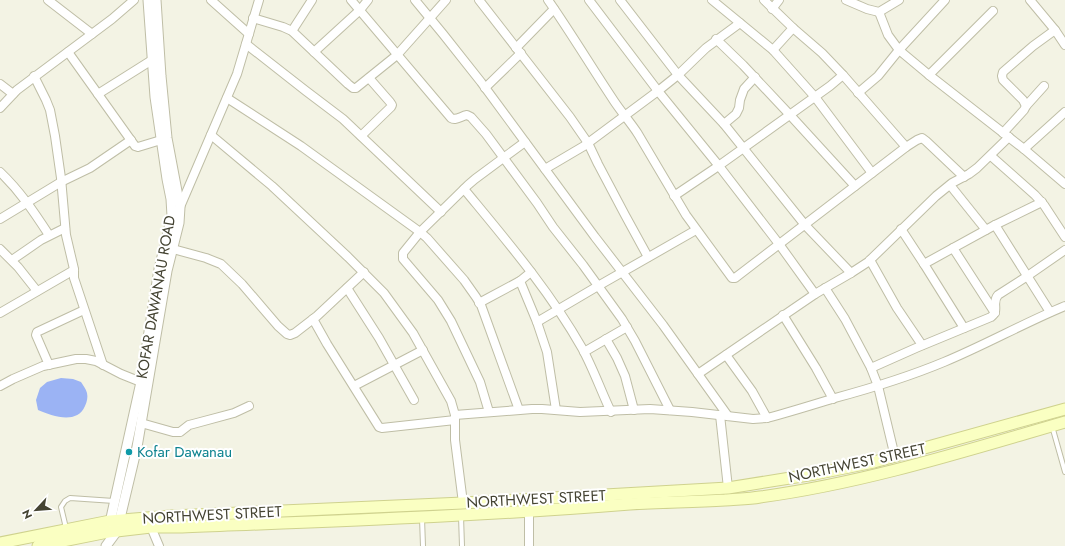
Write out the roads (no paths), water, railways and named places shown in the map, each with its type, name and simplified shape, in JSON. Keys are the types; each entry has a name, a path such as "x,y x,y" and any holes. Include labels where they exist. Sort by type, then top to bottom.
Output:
{"main road":[{"name":"NORTHWEST STREET","path":"38,546 112,532 171,516 462,503 728,488 815,474 874,462 1065,409"},
{"name":"NORTHWEST STREET","path":"0,543 67,530 112,532 151,528 422,517 648,503 758,498 870,477 964,452 1065,422"}],"street":[{"path":"48,0 92,34"},
{"path":"0,108 13,94 34,76 92,34 134,0"},
{"name":"KOFAR DAWANAU ROAD","path":"112,532 115,501 141,382 163,270 172,208 155,97 148,0"},
{"name":"KOFAR DAWANAU ROAD","path":"156,0 167,138 180,207 179,223 172,249 163,270"},
{"path":"211,0 249,34"},
{"path":"180,207 237,74 259,0"},
{"path":"292,31 312,0"},
{"path":"351,0 451,118 456,119 467,115 471,117 486,134 622,319 635,341 670,410"},
{"path":"314,52 360,10 368,0"},
{"path":"415,0 485,88 594,236 659,320 728,416"},
{"path":"253,18 292,31 353,88 356,88 397,54 446,0"},
{"path":"479,0 519,50 588,143 648,257"},
{"path":"548,0 615,103 638,134 674,196 696,230 732,278 735,278 917,140 922,138 926,140 964,177"},
{"path":"589,0 658,91 719,166 779,244 815,294"},
{"path":"620,0 678,74 724,124 805,225 851,273"},
{"path":"712,0 773,50 815,97 872,173"},
{"path":"764,0 792,28 822,53 906,147"},
{"path":"772,9 779,0"},
{"path":"846,0 867,10 878,12 898,0"},
{"path":"1030,0 1055,30 1065,45"},
{"path":"858,93 878,76 942,1"},
{"path":"485,88 554,9"},
{"path":"929,75 993,10"},
{"path":"878,12 888,35 899,50 1024,149 1065,184"},
{"path":"545,169 577,151 625,116 658,91 716,39 740,22"},
{"path":"773,50 792,28"},
{"path":"1026,106 1024,100 1003,80 1002,76 1004,72 1033,46 1055,30"},
{"path":"716,39 755,77 855,186"},
{"path":"246,44 343,119 441,212"},
{"path":"68,52 135,146 138,147 161,140"},
{"path":"98,94 152,60"},
{"path":"674,196 719,166 843,75"},
{"path":"34,76 50,110 61,182 65,228 74,270 74,278 104,365"},
{"path":"724,124 736,114 744,89 755,77"},
{"path":"361,136 392,105 369,78"},
{"path":"0,84 13,94"},
{"path":"698,374 783,315 870,260 923,208 950,185 969,174 991,156 1026,106 1044,86"},
{"path":"227,98 308,151 427,238 464,280 479,303 519,410"},
{"path":"1024,149 1065,112"},
{"path":"211,135 272,186 364,272 393,304 413,333 449,398 455,418 455,440 462,503"},
{"path":"0,219 61,182 90,168 131,140"},
{"path":"489,412 480,382 451,321 438,300 403,259 403,253 420,232 464,189 475,179 525,142"},
{"path":"991,156 1042,202 1065,237"},
{"path":"0,172 12,183 27,202 49,235"},
{"path":"950,185 986,230"},
{"path":"464,189 532,272 558,310 584,352 611,412"},
{"path":"924,264 995,225 1042,202"},
{"path":"995,225 1050,312"},
{"path":"12,260 49,235 65,228"},
{"path":"901,229 964,328"},
{"path":"537,322 696,230"},
{"path":"953,248 995,314"},
{"path":"0,249 12,260 36,291"},
{"path":"172,249 206,258 221,264 242,284 278,326 290,335 313,319 364,272"},
{"path":"871,368 922,345 991,317 996,311 995,298 998,295 1065,250"},
{"path":"870,260 897,308 922,345"},
{"path":"1,312 74,270"},
{"path":"112,532 137,447 163,270"},
{"path":"479,303 532,272"},
{"path":"520,280 547,352 556,410"},
{"path":"347,288 414,400"},
{"path":"825,288 845,319 871,368 878,386 895,457"},
{"path":"313,319 379,427 382,428 489,412 542,409 580,412 611,412 650,409 753,419 767,418 902,378 943,362 1065,306"},
{"path":"49,365 36,335 37,332 84,310"},
{"path":"783,315 816,368 833,399"},
{"path":"584,352 627,327"},
{"path":"606,339 625,376 634,410"},
{"path":"354,386 423,350"},
{"path":"726,355 752,390 767,418"},
{"path":"0,386 43,366 76,359 96,361 121,374 141,382"},
{"path":"141,423 173,432 180,432 189,425 234,413 249,406"},
{"path":"720,415 728,488"},
{"path":"529,546 530,511"},
{"path":"151,528 159,546"}],"lane":[{"path":"1052,425 1065,472"},
{"path":"67,530 61,507 65,501 70,498 115,501"},
{"path":"461,515 462,546"},
{"path":"422,517 423,546"}],"water":[{"path":"61,378 73,379 81,382 87,392 86,404 81,412 70,417 50,415 38,410 36,400 40,388 47,382"}],"place":[{"name":"Kofar Dawanau","path":"129,452"}]}
